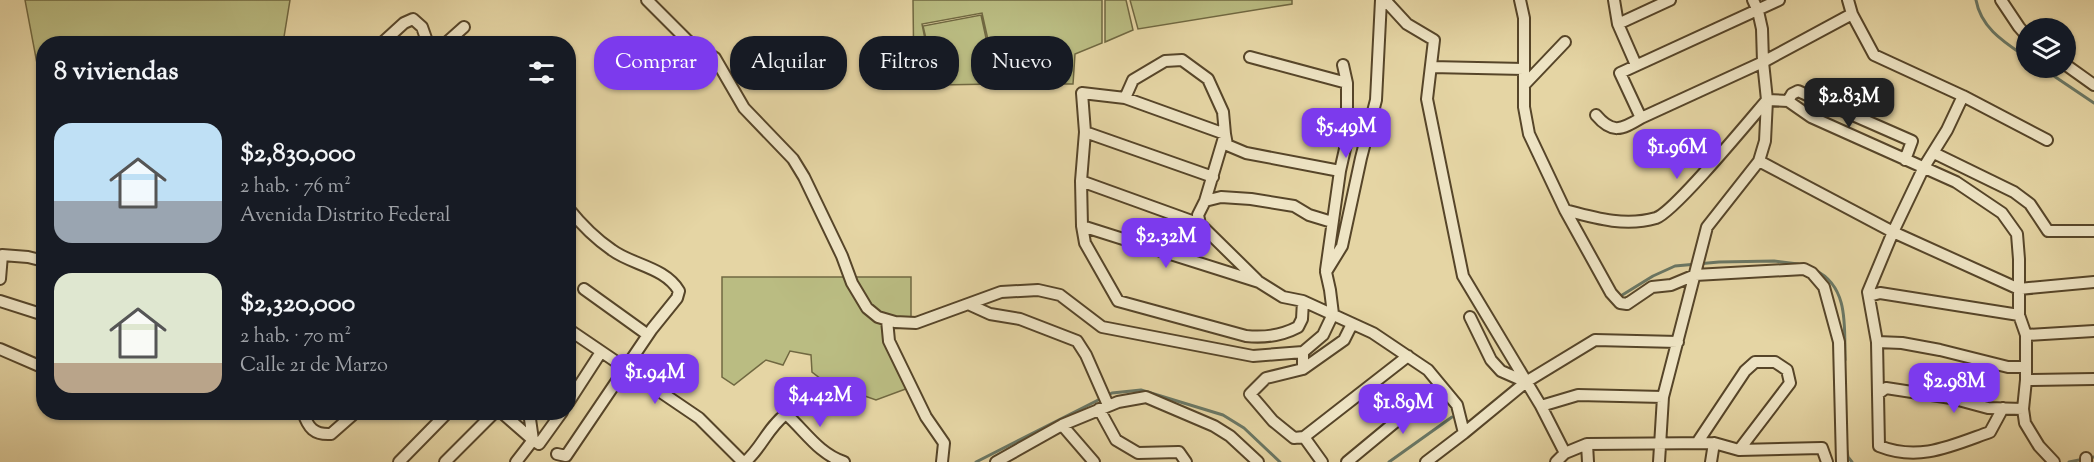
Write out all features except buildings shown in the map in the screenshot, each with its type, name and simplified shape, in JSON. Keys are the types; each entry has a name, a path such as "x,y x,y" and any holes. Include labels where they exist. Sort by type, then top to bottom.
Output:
{"street":[{"path":"647,0 688,42 715,58 744,108 793,159 842,256 852,283 867,308 887,320 916,323 1001,292 1038,290 1060,295 1102,327 1253,357 1303,352 1323,335 1333,314 1326,272 1340,171 1347,140 1347,83 1343,65"},
{"path":"1383,0 1407,24 1434,40 1427,99 1463,276 1541,406 1564,453"},
{"path":"1326,272 1342,246 1376,100 1383,0"},
{"path":"1520,0 1524,18 1524,108 1529,134 1564,210 1611,293 1620,303 1627,304 1653,287 1671,285 1695,273 1804,269 1812,273 1824,287 1839,342 1842,462"},
{"path":"1614,0 1618,24 1636,65"},
{"path":"1618,24 1670,0"},
{"path":"1659,462 1664,397 1707,227 1759,161 1765,141 1767,100 1762,28 1753,0"},
{"path":"1641,118 1620,73 1779,0"},
{"path":"1848,0 1852,14 1874,55 1963,96 2047,140"},
{"path":"2001,0 2016,22"},
{"path":"1596,115 1605,126 1615,129 1626,128 1641,118 1763,62 1852,14"},
{"path":"390,36 404,23 413,19 422,27 426,36"},
{"path":"454,36 464,27"},
{"path":"1524,84 1565,42"},
{"path":"1250,57 1347,83"},
{"path":"1125,98 1133,80 1165,61 1182,60 1208,79 1223,112 1227,145 1246,153 1340,171"},
{"path":"1431,67 1524,69"},
{"path":"2076,72 2094,85"},
{"path":"1788,101 1792,94 1798,91 1912,141 1905,159"},
{"path":"1225,134 1125,98 1082,93 1085,132 1081,181 1082,226 1085,243 1118,301 1233,332 1263,337 1292,331 1298,327 1302,319 1303,301"},
{"path":"1963,96 1934,153 1924,167 1868,292 1877,342 1879,446 1907,455 1927,455 1990,432 2003,408"},
{"path":"1767,100 1788,101 1811,117 1956,182 2002,213 2017,234 2019,315 2026,335 2026,380 2023,409 2025,423 2045,454 2054,462"},
{"path":"1564,210 1623,223 1658,217 1676,203 1767,100"},
{"path":"1085,132 1213,177"},
{"path":"1200,224 1198,215 1213,177 1225,134"},
{"path":"1934,153 2014,192 2030,204 2048,231 2094,231"},
{"path":"1759,161 1893,232 2019,289 2094,282"},
{"path":"1081,181 1200,224 1259,282 1283,297 1303,301 1373,333 1428,370 1456,405 1464,432"},
{"path":"1205,201 1221,197 1284,204 1332,222"},
{"path":"566,457 650,332 677,298 679,291 675,285 646,265 613,252 576,218"},
{"path":"1082,226 1167,255 1259,282"},
{"path":"0,279 1,254 36,259"},
{"path":"584,290 650,332"},
{"path":"1869,296 1880,293 2019,315"},
{"path":"0,301 36,312"},
{"path":"968,304 990,314 1020,319 1077,341 1100,387 1116,440 1138,453 1179,452 1183,461"},
{"path":"1470,317 1491,360 1501,371 1526,382"},
{"path":"887,320 889,341 926,417 944,443 942,462"},
{"path":"1352,324 1344,340 1303,369 1266,378 1250,394 1282,430 1294,438 1304,437 1408,356"},
{"path":"1233,332 1253,357"},
{"path":"2026,335 2094,332"},
{"path":"576,335 699,418 730,458 744,462 755,454 777,421 786,414 814,443 844,462"},
{"path":"1426,462 1526,382 1595,340 1678,342"},
{"path":"1877,342 1902,342 2007,367 2026,367"},
{"path":"0,349 36,365"},
{"path":"576,388 601,352"},
{"path":"1303,352 1303,369"},
{"path":"1696,443 1745,371 1755,362 1775,362 1787,370 1790,382 1739,450"},
{"path":"2026,380 2094,379"},
{"path":"1347,462 1440,386"},
{"path":"1878,394 1886,388 1951,398 1979,406 2023,409"},
{"path":"1541,406 1578,395 1664,397"},
{"path":"996,462 1062,425 1105,405 1146,397 1214,426 1230,436 1258,462"},
{"path":"307,420 312,431 320,435 331,434 347,420"},
{"path":"399,462 440,420"},
{"path":"445,462 487,420"},
{"path":"510,420 536,442"},
{"path":"532,420 536,442"},
{"path":"516,462 554,420"},
{"path":"1062,425 1093,462"},
{"path":"1304,437 1322,462"},
{"path":"1712,462 1714,443"},
{"path":"1556,462 1564,453 1587,444 1714,443 1739,450 1822,448 1827,462"},
{"path":"1587,444 1588,462"}],"green space":[{"path":"25,0 290,0 284,36 36,36 36,58"},
{"path":"913,0 1102,0 1102,43 1075,54 1073,84 1073,36 987,36 982,13 922,24 924,36 913,36"},
{"path":"1105,0 1126,0 1133,30 1105,42"},
{"path":"1130,0 1292,0 1292,4 1138,29"},
{"path":"981,15 986,36 971,36 971,84 959,85 959,36 925,36 923,26"},
{"path":"722,277 848,277 862,304 885,321 911,387 876,400 825,382 812,372 811,355 790,351 783,365 766,360 734,385 722,377"},
{"path":"852,277 911,277 911,321 878,315"}],"waterway":[{"path":"1976,0 1988,26 2016,50"},
{"path":"2057,78 2094,103"},
{"path":"1619,297 1653,276 1675,266 1774,261 1798,264"},
{"path":"1815,270 1826,277 1840,298 1844,322 1845,360"},
{"path":"976,462 1112,393 1141,390 1223,415 1244,428 1280,462"},
{"path":"1389,462 1452,417"},
{"path":"1847,451 1852,462"},
{"path":"2069,462 2094,457"}]}
